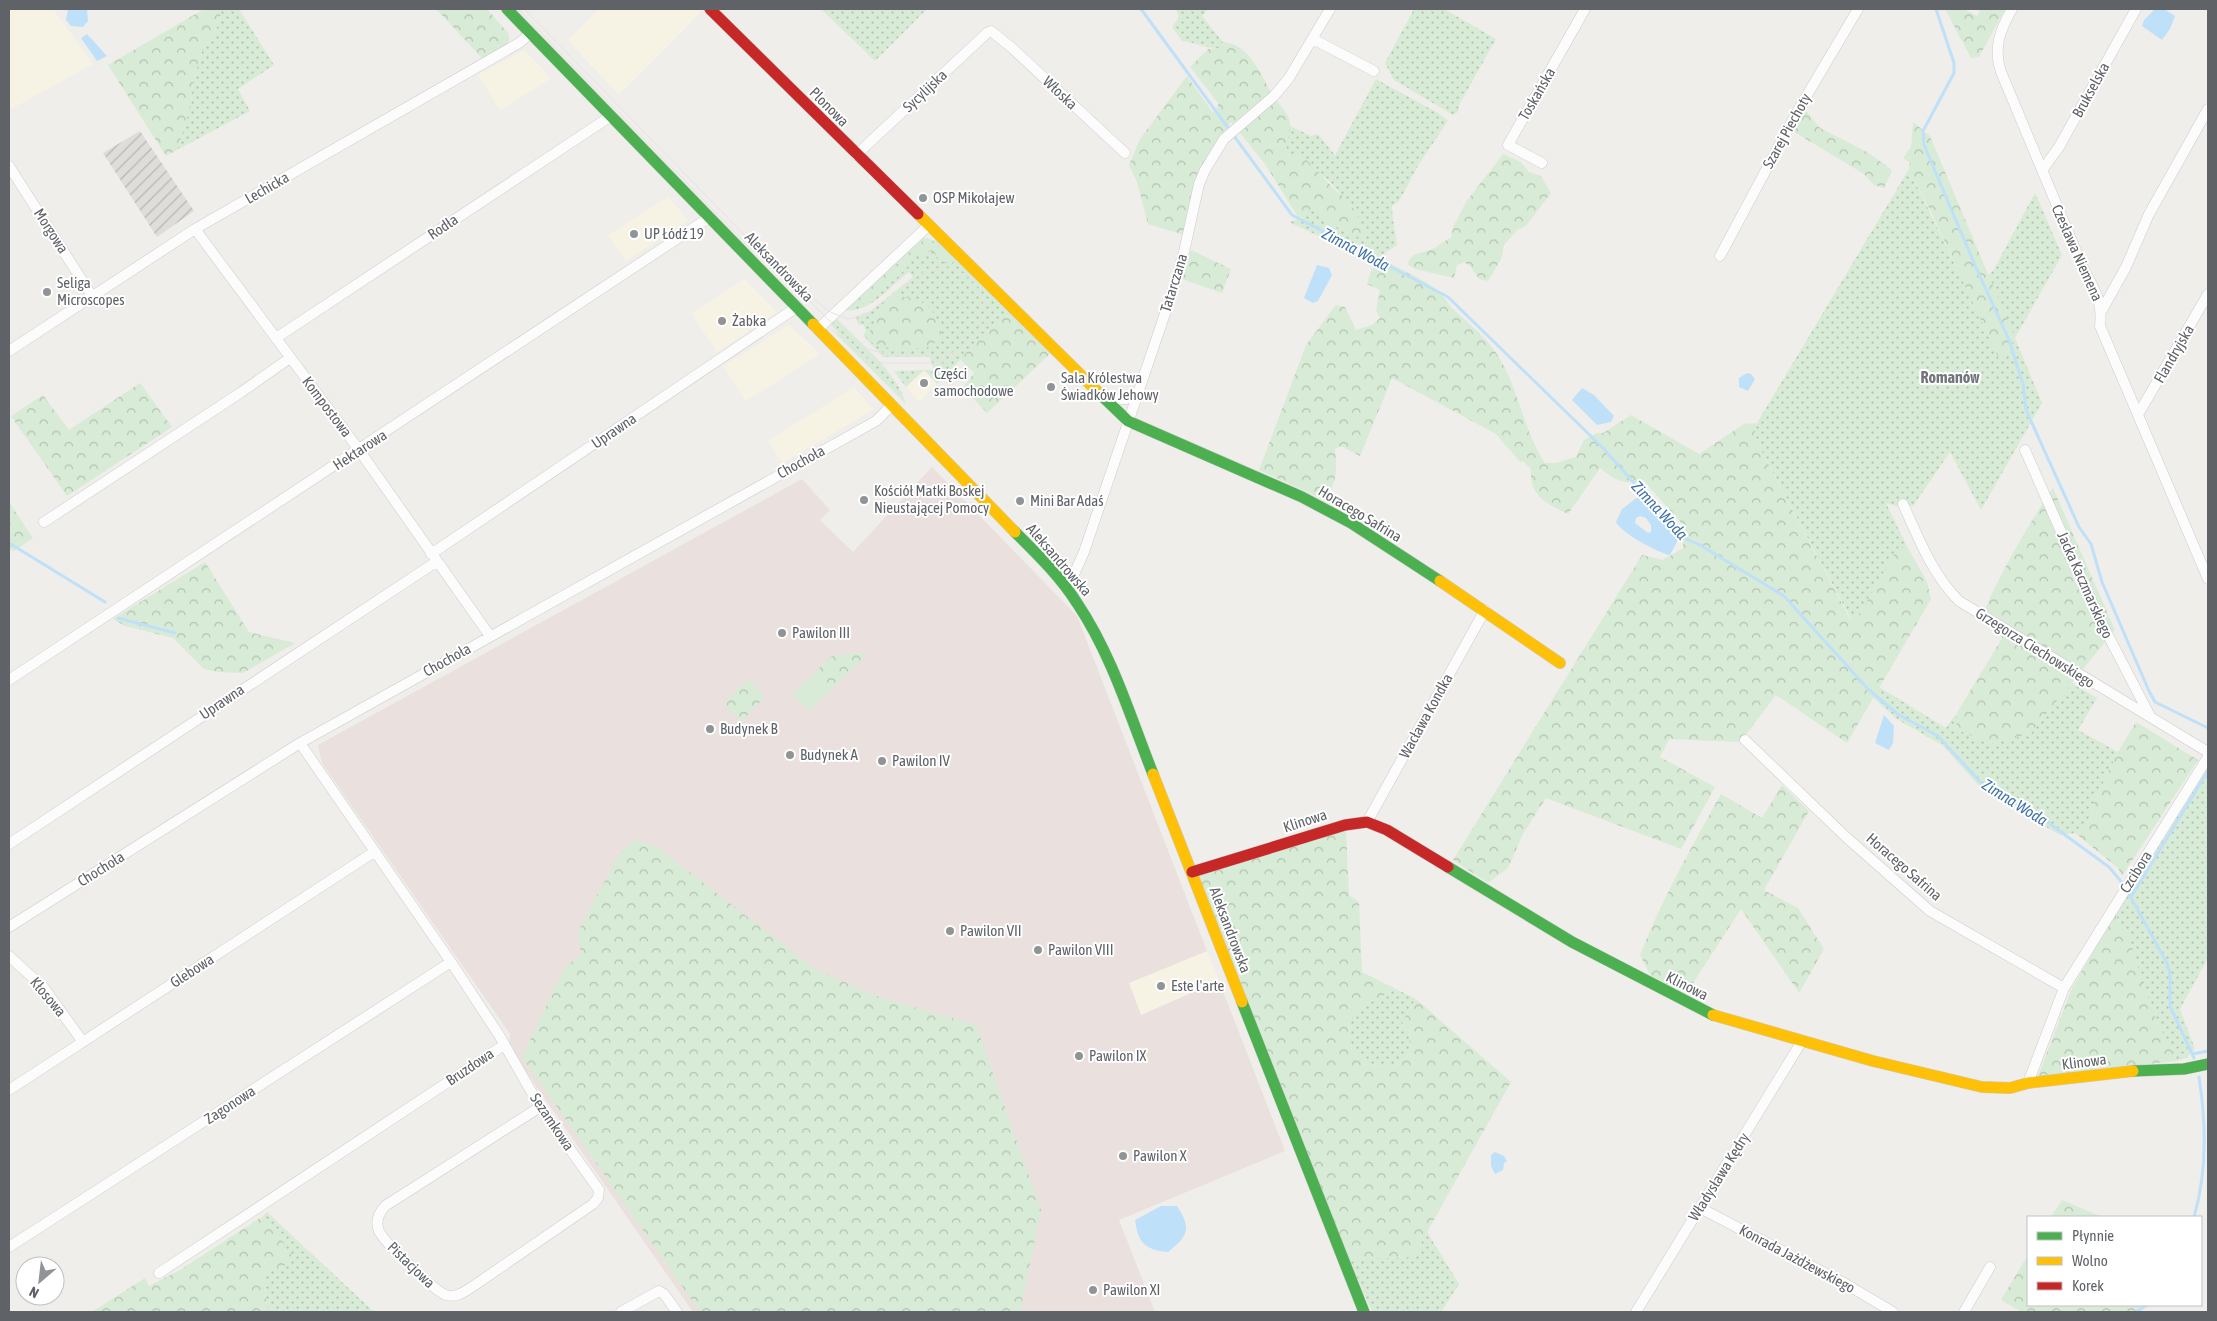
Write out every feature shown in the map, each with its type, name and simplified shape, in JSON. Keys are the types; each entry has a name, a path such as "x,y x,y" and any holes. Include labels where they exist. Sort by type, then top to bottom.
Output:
{"street":[{"name":"Aleksandrowska","path":"506,9 710,217 1068,588 1089,620 1104,650 1364,1312"},
{"name":"Plonowa","path":"710,9 928,226 1128,421"},
{"name":"Tatarczana","path":"1068,588 1084,552 1182,259 1199,184 1224,139 1282,87 1330,9"},
{"name":"Toskańska","path":"1542,163 1508,145 1585,9"},
{"name":"Szarej Piechoty","path":"1720,256 1797,112 1858,9"},
{"name":"Czesława Niemena","path":"2012,9 2000,30 1997,44 1998,64 2084,270 2097,294 2102,310 2100,326 2139,413 2208,579"},
{"name":"Brukselska","path":"2043,169 2059,147 2136,9"},
{"name":"Sycylijska","path":"856,155 987,33 995,33"},
{"name":"Włoska","path":"995,33 1125,153"},
{"name":"Lechicka","path":"9,351 196,229 519,43 531,34"},
{"path":"1313,39 1374,71"},
{"path":"2102,310 2126,267 2149,214 2208,109"},
{"name":"Rodła","path":"276,338 611,116"},
{"name":"Morgowa","path":"9,166 92,296"},
{"name":"Hektarowa","path":"9,680 710,217"},
{"path":"818,329 928,226"},
{"name":"Kompostowa","path":"196,229 359,450 490,636"},
{"name":"Flandryjska","path":"2139,413 2208,294"},
{"name":"Uprawna","path":"9,844 434,558 797,307"},
{"path":"44,522 290,358"},
{"path":"1108,400 1126,399 1138,392"},
{"name":"Chochoła","path":"9,927 300,743 876,421 892,406"},
{"name":"Horacego Safrina","path":"1128,421 1150,428 1326,509 1486,610 1560,663"},
{"name":"Jacka Kaczmarskiego","path":"2025,450 2099,618 2150,717"},
{"name":"Grzegorza Ciechowskiego","path":"1903,504 1932,569 1946,588 1959,601 2208,752"},
{"name":"Wacława Kondka","path":"1367,822 1486,610"},
{"name":"Horacego Safrina","path":"1746,740 1846,837 1930,911 2064,988"},
{"name":"Bruzdowa","path":"159,1273 504,1045 451,962 300,743"},
{"name":"Czcibora","path":"2028,1083 2064,988 2208,757"},
{"name":"Klinowa","path":"1192,872 1333,828 1367,822 1387,830 1564,937 1673,996 1725,1019 1873,1061 1982,1087 2010,1088 2028,1083 2208,1064"},
{"name":"Glebowa","path":"9,1090 374,852"},
{"name":"Kłosowa","path":"9,956 44,988 83,1042"},
{"name":"Zagonowa","path":"9,1247 451,962"},
{"name":"Władysława Kędry","path":"1636,1312 1802,1041"},
{"name":"Sezamkowa","path":"504,1045 540,1107 598,1190 598,1198"},
{"name":"Pistacjowa","path":"540,1107 385,1206 377,1222 382,1237 435,1289 444,1295 454,1296 472,1287 593,1204 598,1198"},
{"name":"Konrada Jażdżewskiego","path":"1700,1208 1844,1283 1892,1312"},
{"path":"1964,1312 1990,1267"},
{"path":"621,1312 659,1291 664,1294 676,1312"}],"shaded area":[{"path":"9,9 53,9 93,64 9,110"},
{"path":"599,9 700,9 702,11 619,95 568,40"},
{"path":"524,50 551,78 500,111 478,75"},
{"path":"140,131 194,211 157,237 103,153"},
{"path":"668,197 688,220 626,261 608,235"},
{"path":"744,279 777,312 717,352 692,314"},
{"path":"789,325 820,354 746,401 723,366"},
{"name":"Części samochodowe","path":"924,370 937,384 919,402 906,387"},
{"path":"854,387 873,410 782,463 768,441"},
{"path":"932,467 1077,616 1207,951 1129,983 1141,1015 1219,981 1285,1151 1119,1220 1155,1312 693,1312 513,1053 509,1046 510,1034 322,763 318,745 802,479 830,510 820,520 853,552"},
{"path":"1207,951 1219,981 1141,1015 1129,983"}],"green space":[{"path":"204,9 222,9 218,25 202,52 193,81 191,105 177,150 166,156 108,65"},
{"path":"222,9 239,9 274,65 238,89 250,111 177,150 191,105 193,81 202,52 218,25"},
{"path":"436,9 487,9 509,34 509,40 506,45 482,58"},
{"path":"821,9 927,9 875,61"},
{"path":"1176,9 1208,9 1202,16 1223,42 1219,48 1182,41 1172,27 1179,17"},
{"path":"1414,9 1444,9 1496,39 1459,105 1458,112 1453,115 1394,80 1385,63"},
{"path":"1945,9 1964,9 1977,16 1981,9 2005,9 1979,57 1971,58"},
{"path":"1223,42 1233,44 1249,56 1288,116 1290,132 1287,152 1289,157 1301,154 1347,200 1359,218 1367,237 1345,232 1322,217 1312,207 1304,217 1298,217 1265,164 1231,122 1205,161 1184,235 1148,224 1137,182 1129,165 1140,139 1187,76 1213,113 1218,107 1218,103 1190,67 1208,49 1219,48"},
{"path":"1376,79 1438,113 1448,121 1419,164 1399,201 1392,206 1397,245 1385,253 1387,262 1357,248 1351,251 1289,222 1304,217 1312,206 1363,227 1337,190 1319,173 1292,159 1287,153 1286,145 1290,126 1311,136 1318,134 1335,155"},
{"path":"1804,108 1820,128 1869,153 1892,170 1884,188 1874,185 1864,174 1791,130"},
{"path":"1913,122 1930,136 2015,338 2002,362 1909,169 1910,162 1903,158 1911,147"},
{"path":"1503,154 1521,162 1529,172 1541,176 1551,193 1526,226 1517,230 1504,245 1501,259 1488,281 1479,279 1470,266 1464,262 1457,265 1454,278 1415,269 1407,264 1413,255 1433,249 1451,237 1453,227 1466,202"},
{"path":"1909,169 2002,362 2015,338 2042,403 1981,510 1950,452 1913,506 1895,506 1886,503 1907,546 1898,548 1860,613 1851,619 1754,437 1757,423"},
{"path":"2035,193 2062,255 2015,338 1988,275 1993,271"},
{"path":"925,238 938,241 1009,310 937,384 924,370 934,370 929,357 883,357 863,336 866,331 863,324 859,325 855,317 872,310 913,277 909,272 871,304 853,310 844,310 919,240"},
{"path":"929,240 954,259 952,264 941,262 930,251 924,255 915,253 909,259 910,264 899,276 861,305 857,302 860,297 921,242"},
{"path":"1191,250 1231,269 1222,293 1182,279"},
{"path":"1387,262 1422,280 1438,291 1450,306 1490,344 1509,377 1531,436 1545,463 1556,463 1576,457 1584,440 1597,433 1603,433 1631,415 1699,454 1744,424 1757,423 1754,437 1850,619 1860,613 1898,548 1907,546 1927,582 1931,599 1847,743 1776,695 1740,742 1669,739 1660,757 1715,787 1681,849 1546,798 1523,834 1508,868 1488,883 1453,860 1642,555 1663,560 1683,548 1684,526 1643,480 1637,482 1620,481 1600,468 1568,514 1560,510 1540,498 1533,486 1531,469 1523,461 1520,462 1496,434 1392,378 1360,456 1341,446 1335,449 1336,469 1334,483 1327,495 1322,499 1259,470 1306,345 1336,305 1345,307 1356,330 1372,325 1380,318 1376,310 1380,290 1367,284 1372,268"},
{"path":"898,296 908,297 923,303 928,306 936,318 942,335 931,347 893,350 880,344 875,345 867,338 867,334 878,312"},
{"path":"1009,310 1051,353 987,413 963,388 974,373 960,359"},
{"path":"836,318 886,369 902,392 906,404 828,326 841,336 830,324"},
{"path":"924,370 906,387 894,371"},
{"path":"140,383 172,427 67,496 11,416 43,395 69,430"},
{"path":"2053,488 2115,630 2030,734 1990,744 1956,729 1958,711 2002,638 1985,609 2016,547"},
{"path":"9,502 33,538 14,551 9,549"},
{"path":"205,562 249,632 295,643 243,673 218,672 204,669 173,638 125,626 113,619"},
{"path":"864,652 867,655 826,695 809,678 832,656"},
{"path":"809,678 826,695 809,710 792,694"},
{"path":"748,679 765,697 741,722 724,704"},
{"path":"2072,683 2097,698 2078,730 2118,752 2096,798 2086,826 2075,833 2060,835 1984,791 1942,745 1895,718 1873,697 1879,687 1946,728 1958,711 1956,729 1990,744 2030,734"},
{"path":"2136,722 2198,760 2122,876 2118,868 2075,833 2086,826 2096,798 2118,752"},
{"path":"2208,767 2208,958 2180,1009 2195,1049 2186,1058 2177,1061 2157,1022 2141,980 2128,933 2115,915"},
{"path":"1782,785 1809,811 1764,890 1798,908 1824,949 1799,993 1741,909 1686,994 1651,976 1640,955 1688,853 1721,794 1762,818"},
{"path":"1346,829 1349,895 1359,902 1362,972 1396,989 1358,1009 1349,1024 1352,1051 1368,1066 1396,1067 1409,1054 1410,1032 1402,1022 1416,999 1511,1082 1413,1257 1349,1259 1198,874"},
{"path":"635,840 656,846 816,970 882,998 976,1025 1041,1210 1020,1312 700,1312 522,1057 565,967 581,955 578,932 619,854"},
{"path":"2115,915 2128,933 2141,979 2157,1022 2177,1061 2038,1076 2072,988"},
{"path":"1396,989 1416,999 1402,1022 1410,1032 1409,1054 1396,1067 1368,1066 1352,1051 1349,1024 1358,1009"},
{"path":"2062,1200 2100,1216 2052,1216"},
{"path":"267,1212 374,1312 272,1312 267,1306 262,1273 289,1264 261,1218"},
{"path":"260,1218 278,1235 292,1256 289,1264 262,1274 267,1306 272,1312 92,1312 145,1278 149,1286 180,1270"},
{"path":"1427,1232 1459,1284 1441,1312 1372,1312 1349,1259 1413,1257"},
{"path":"2027,1257 2027,1306 2143,1306 2140,1312 2022,1312 2001,1300"}],"water":[{"path":"68,9 87,9 88,21 83,27 71,26 66,20"},
{"path":"2155,9 2164,9 2175,16 2170,29 2162,40 2142,26 2144,20"},
{"path":"87,34 107,56 97,61 81,38"},
{"path":"1317,265 1329,268 1332,275 1318,301 1313,303 1304,298"},
{"path":"1747,373 1751,374 1755,379 1748,391 1739,387 1739,378"},
{"path":"1582,388 1594,395 1614,416 1611,422 1597,425 1572,400"},
{"path":"1638,497 1657,513 1678,540 1670,555 1640,542 1624,531 1616,522 1622,509","holes":["1640,516 1646,518 1651,525 1651,532 1648,533 1635,523 1636,518"]},
{"path":"1884,715 1894,726 1893,743 1889,750 1875,743"},
{"path":"1495,1152 1504,1156 1507,1161 1504,1163 1503,1170 1495,1174 1491,1166 1491,1155"},
{"path":"1161,1206 1177,1206 1186,1226 1184,1236 1168,1252 1153,1249 1144,1244 1138,1234 1135,1220"}],"waterway":[{"name":"Zimna Woda","path":"1141,9 1292,215 1448,297 1602,447 1682,537 1700,545 1784,596 1868,689 1899,715 1938,736 1985,787 2035,813 2109,867 2124,885 2167,963 2170,973 2170,1006 2194,1058"},
{"path":"1936,9 1954,63 1954,73 1923,131 1924,145 2009,340 2023,384 2026,410 2079,527 2091,544 2102,582 2149,691 2155,702 2208,728"},
{"path":"9,543 105,602"},
{"path":"118,618 175,633"},
{"path":"2131,897 2208,771"},
{"path":"2192,1054 2208,1051"},
{"name":"Zimna Woda","path":"2194,1216 2201,1183 2204,1147 2199,1077"},
{"name":"Zimna Woda","path":"2136,1312 2145,1306"}],"tram line":[{"path":"518,9 750,248 809,300 864,356 883,363 941,363 955,356 979,332 985,312 981,292 964,274 947,268 932,269 920,274 864,316 848,319 828,311 765,256 524,9"},
{"path":"857,345 878,352 905,356 933,356 955,352"}],"traffic: fast":[{"path":"507,9 813,324"},
{"path":"1101,395 1128,421 1302,497 1351,523 1440,581"},
{"path":"1015,532 1063,584 1089,623 1120,686 1153,774"},
{"path":"1448,867 1572,942 1713,1015"},
{"path":"1242,1002 1364,1312"},
{"path":"2133,1071 2184,1069 2208,1064"}],"traffic: slow":[{"path":"918,214 1101,395"},
{"path":"813,324 1015,532"},
{"path":"1440,581 1560,663"},
{"path":"1153,774 1242,1002"},
{"path":"1713,1015 1873,1061 1982,1087 2010,1088 2028,1083 2133,1071"}],"traffic: jam":[{"path":"710,9 918,214"},
{"path":"1192,872 1345,825 1367,822 1387,830 1448,867"}],"place":[{"name":"OSP Mikołajew","path":"923,198"},
{"name":"UP Łódź 19","path":"634,234"},
{"name":"Seliga Microscopes","path":"47,292"},
{"name":"Żabka","path":"722,321"},
{"name":"Części samochodowe","path":"924,383"},
{"name":"Sala Królestwa Świadków Jehowy","path":"1051,387"},
{"name":"Kościół Matki Boskej Nieustającej Pomocy","path":"864,500"},
{"name":"Mini Bar Adaś","path":"1020,501"},
{"name":"Pawilon III","path":"782,633"},
{"name":"Budynek B","path":"710,729"},
{"name":"Budynek A","path":"790,755"},
{"name":"Pawilon IV","path":"882,761"},
{"name":"Pawilon VII","path":"950,931"},
{"name":"Pawilon VIII","path":"1038,950"},
{"name":"Este l'arte","path":"1161,986"},
{"name":"Pawilon IX","path":"1079,1056"},
{"name":"Pawilon X","path":"1123,1156"},
{"name":"Pawilon XI","path":"1093,1290"}],"district":[{"name":"Romanów","path":"1950,377"}]}
